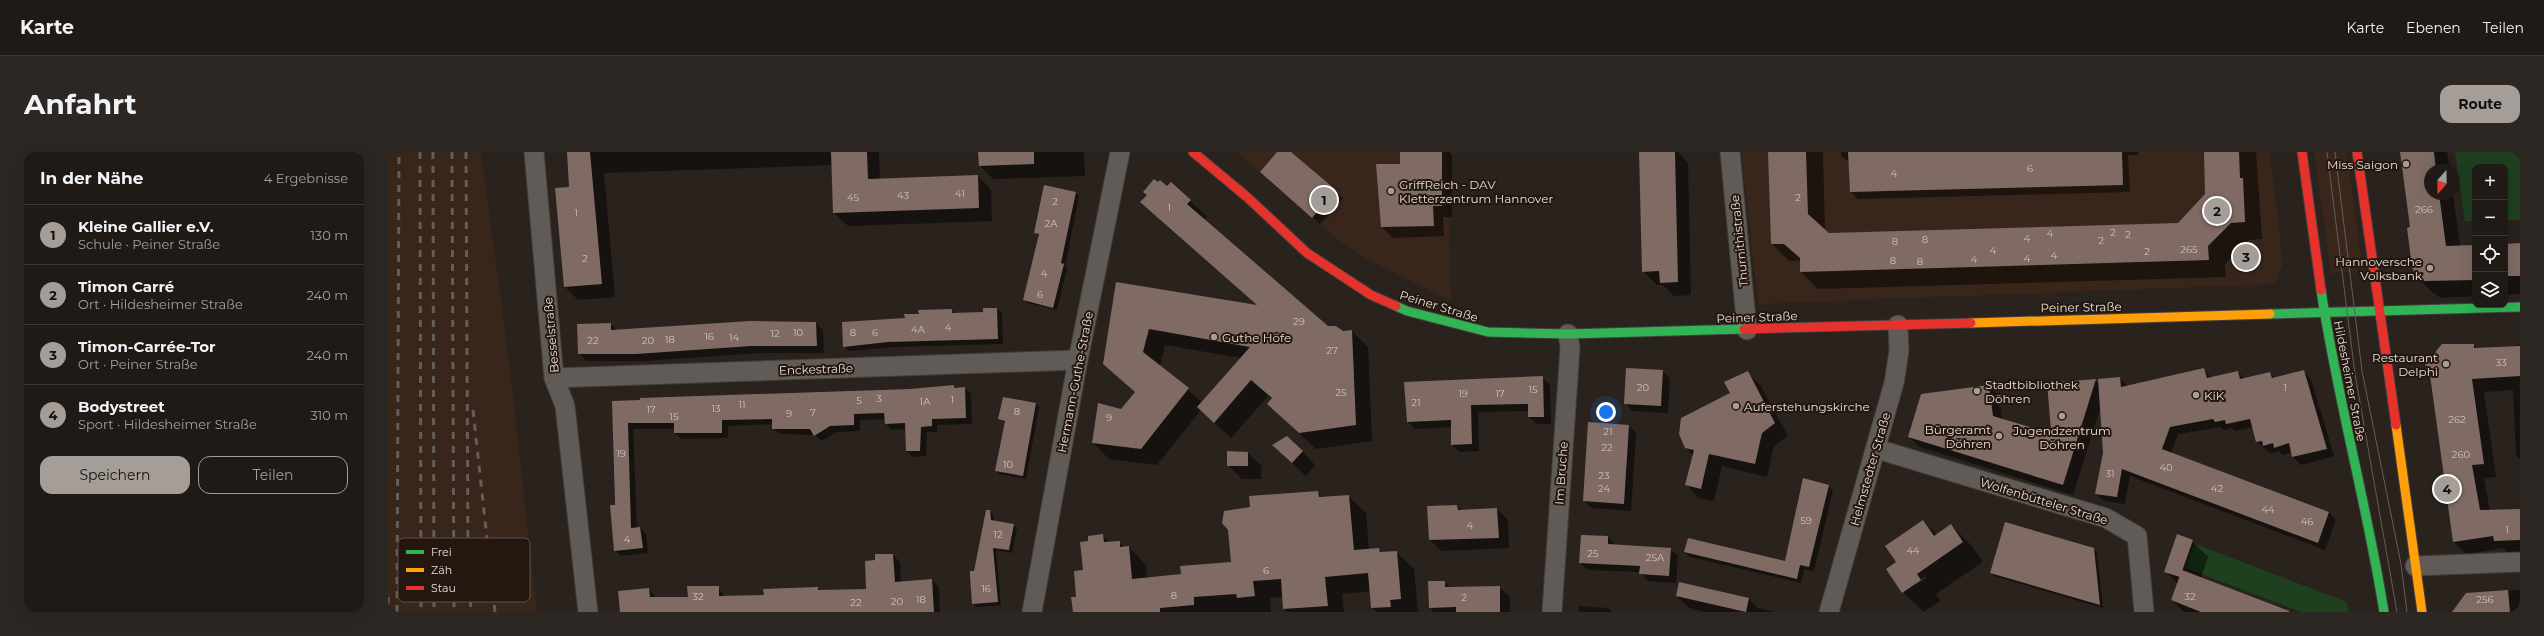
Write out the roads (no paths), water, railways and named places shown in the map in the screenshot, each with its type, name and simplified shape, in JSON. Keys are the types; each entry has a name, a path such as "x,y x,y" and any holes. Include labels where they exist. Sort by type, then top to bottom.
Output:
{"street":[{"name":"Besselstraße","path":"534,152 554,378 565,406 588,612"},
{"name":"Hermann-Guthe-Straße","path":"1032,612 1078,360 1120,152"},
{"name":"Peiner Straße","path":"1193,152 1247,197 1307,253 1371,295 1407,311 1488,332 1568,334 1747,330 2520,307"},
{"name":"Thurnithistraße","path":"1730,152 1747,330"},
{"name":"Hildesheimer Straße","path":"2302,152 2324,312 2341,404 2370,528 2384,612"},
{"path":"2357,152 2422,612"},
{"name":"Helmstedter Straße","path":"1829,612 1877,449 1894,383 1899,351 1898,325"},
{"name":"Im Bruche","path":"1552,612 1570,348 1568,334"},
{"name":"Enckestraße","path":"554,378 1078,360"},
{"name":"Wolfenbütteler Straße","path":"1877,449 2106,518 2137,536 2144,612"},
{"path":"2415,566 2520,562"}],"tram line":[{"path":"2327,152 2355,374 2397,612"},
{"path":"2335,152 2362,371 2401,564 2407,612"}],"railway":[{"path":"397,612 399,152"},
{"path":"420,152 421,538"},
{"path":"433,152 434,538"},
{"path":"452,152 454,538"},
{"path":"466,152 468,538"},
{"path":"473,410 487,538"},
{"path":"388,597 388,612"},
{"path":"421,602 421,612"},
{"path":"434,602 434,612"},
{"path":"454,602 454,612"},
{"path":"470,602 471,612"},
{"path":"494,602 495,612"}],"place":[{"name":"Miss Saigon","path":"2406,164"},
{"name":"GriffReich - DAV Kletterzentrum Hannover","path":"1391,191"},
{"name":"Kleine Gallier e.V.","path":"1324,200"},
{"name":"Timon Carré","path":"2217,211"},
{"name":"Timon-Carrée-Tor","path":"2246,257"},
{"name":"Hannoversche Volksbank","path":"2430,268"},
{"name":"Guthe Höfe","path":"1214,337"},
{"name":"Restaurant Delphi","path":"2446,364"},
{"name":"Stadtbibliothek Döhren","path":"1977,391"},
{"name":"KiK","path":"2196,395"},
{"name":"Auferstehungskirche","path":"1736,406"},
{"name":"Jugendzentrum Döhren","path":"2062,416"},
{"name":"Bürgeramt Döhren","path":"1999,436"},
{"name":"Bodystreet","path":"2447,489"}]}
